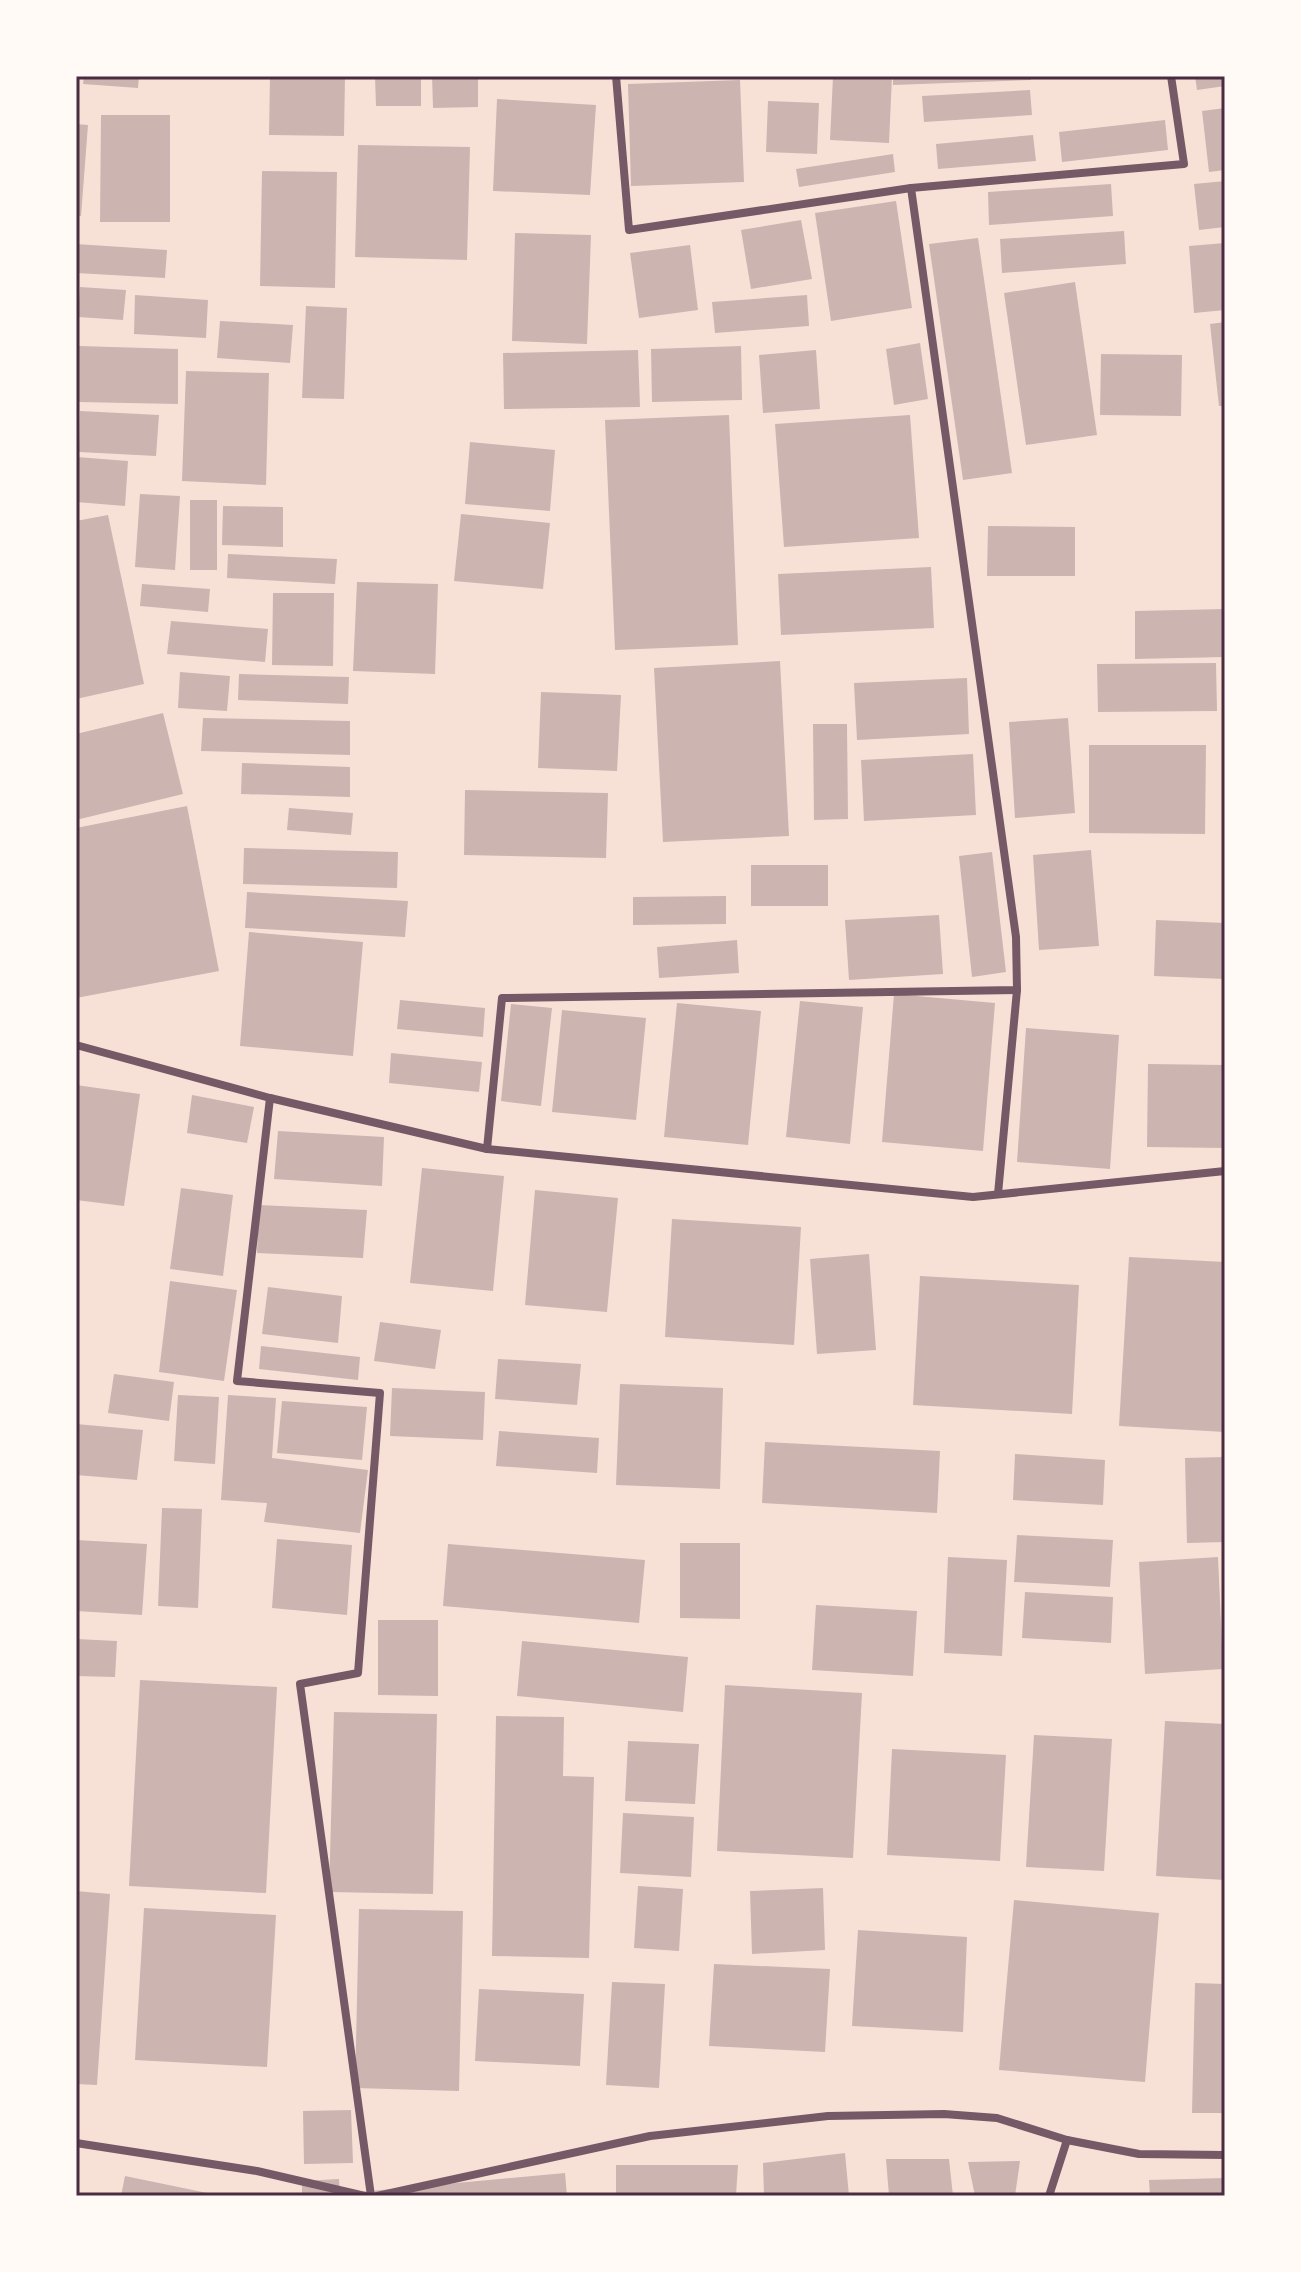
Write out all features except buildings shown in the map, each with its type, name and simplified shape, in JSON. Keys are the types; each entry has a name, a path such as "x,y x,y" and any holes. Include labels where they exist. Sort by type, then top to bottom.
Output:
{"street":[{"path":"616,76 629,230 911,188 1184,164 1171,76"},
{"path":"911,188 1016,937 1017,990 998,1194"},
{"path":"487,1149 502,998 1017,990"},
{"path":"76,1045 270,1098 487,1149 973,1197 1225,1171"},
{"path":"76,2143 257,2171 368,2196 300,1684 358,1673 380,1393 237,1381 270,1098"},
{"path":"377,2196 650,2136 828,2116 944,2114 997,2118 1067,2140 1139,2154 1225,2155"},
{"path":"1049,2196 1067,2140"}]}
